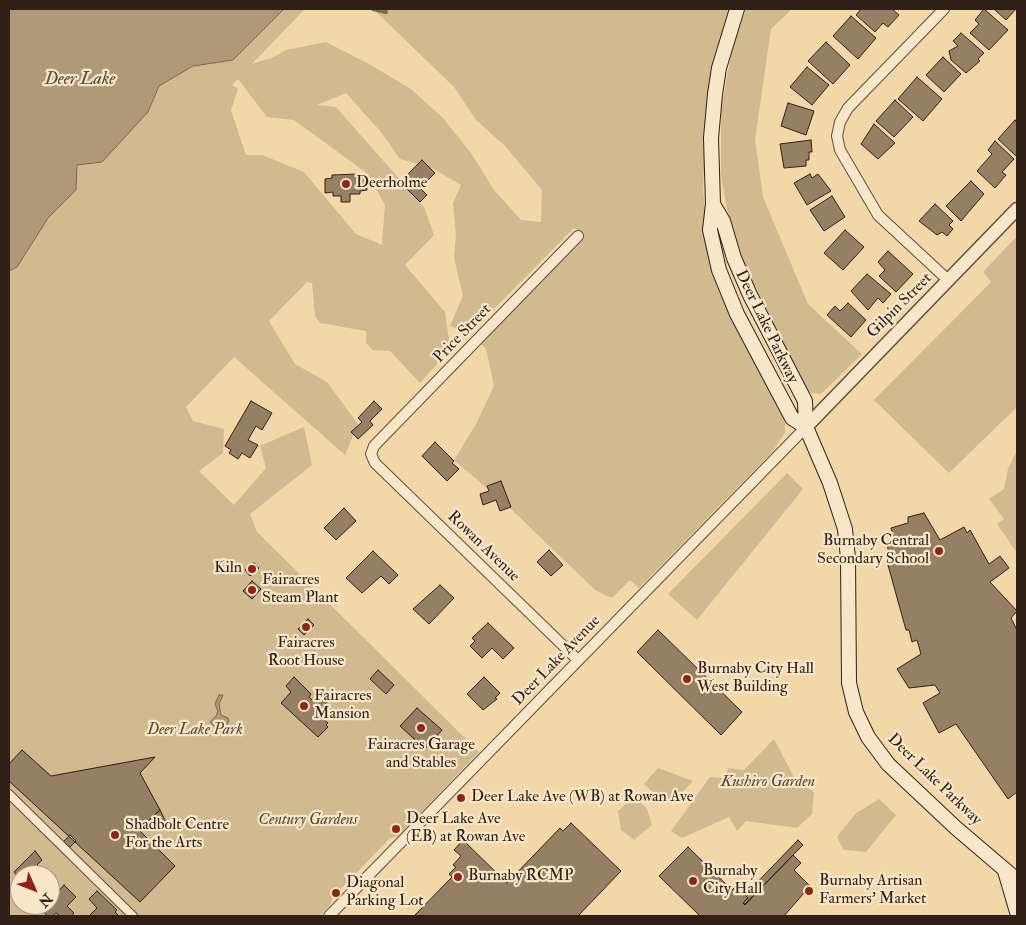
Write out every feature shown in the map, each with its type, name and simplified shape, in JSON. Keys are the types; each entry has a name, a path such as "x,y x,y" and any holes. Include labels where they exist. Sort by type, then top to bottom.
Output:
{"main road":[{"name":"Deer Lake Parkway","path":"737,9 719,68 715,94 711,147 713,204 710,230 719,270 727,291 792,418 806,427"},
{"name":"Deer Lake Parkway","path":"713,204 724,221 734,258 750,295 805,401 806,427 830,483 845,529 849,583 849,683 856,712 868,738 883,758 1017,880"},
{"path":"1006,871 1017,912"}],"street":[{"path":"944,9 848,108 840,122 837,136 840,150 878,215 948,280"},
{"name":"Gilpin Street","path":"806,427 1017,209"},
{"name":"Price Street","path":"371,454 374,446 578,236"},
{"name":"Deer Lake Avenue","path":"329,916 578,660 718,520 806,427"},
{"name":"Rowan Avenue","path":"371,454 374,463 578,660"},
{"path":"9,794 133,916"}],"green space":[{"path":"9,9 305,9 252,64 274,57 286,50 326,42 369,64 411,89 443,118 471,153 494,190 521,220 541,222 542,190 505,146 476,120 454,87 373,9 730,9 714,56 707,96 703,189 706,222 715,273 723,299 785,423 785,433 772,452 639,588 630,580 612,598 595,590 510,508 454,460 476,424 494,386 486,349 481,344 581,239 575,233 578,230 574,228 470,333 450,326 463,296 454,258 456,235 453,203 461,185 432,168 400,159 381,132 346,93 317,105 336,107 424,207 434,235 405,265 445,312 449,340 439,362 420,383 390,351 373,350 366,343 366,331 320,323 315,316 312,283 307,282 269,321 295,364 327,382 358,424 345,455 234,357 186,407 193,421 224,429 223,453 199,471 234,505 266,468 260,446 304,427 312,465 250,514 257,532 479,752 398,836 390,838 333,897 330,905 320,916 9,916","holes":["238,79 267,117 294,120 368,174 385,205 382,245 356,234 304,172 262,155 246,155 231,110 238,89 232,85"]},
{"path":"746,9 792,9 771,29 755,140 763,197 808,304 862,354 821,394 811,393 804,385 745,265 727,209 721,175 721,108 733,46"},
{"path":"1017,236 1017,407 949,473 874,400 991,282 983,272"},
{"path":"1017,450 1017,553 997,524 1004,519 989,499 1004,489 1008,469"},
{"path":"787,473 803,489 697,620 668,594"},
{"name":"Kushiro Garden","path":"774,739 795,779 814,792 812,814 797,828 746,821 737,831 729,817 682,838 671,831 710,777 725,778 728,768 744,770"},
{"path":"658,768 693,781 673,802 658,797 644,784"},
{"path":"635,796 647,809 652,825 634,840 621,830 618,811"},
{"path":"879,799 896,815 866,852 844,850 837,837 855,814"}],"water":[{"name":"Deer Lake","path":"9,9 284,9 233,60 193,66 159,86 148,112 102,162 77,165 76,190 48,218 17,267 9,271"},
{"path":"219,695 223,695 219,704 221,715 228,718 229,721 221,733 210,722 218,711 215,704"}],"building":[{"path":"861,9 892,9 899,15 888,27 883,23 875,32 856,15"},
{"path":"984,9 1008,30 989,50 970,33 979,24 975,20"},
{"path":"994,9 1016,9 1006,20"},
{"path":"851,16 876,38 858,59 833,36"},
{"path":"961,33 984,53 978,59 980,61 966,73 951,60 949,51 958,46 953,41"},
{"path":"826,42 850,65 833,84 808,61"},
{"path":"943,57 961,74 944,92 926,75"},
{"path":"807,67 829,85 812,105 790,87"},
{"path":"917,77 942,99 923,121 898,99"},
{"path":"895,100 913,117 894,137 876,121"},
{"path":"788,103 814,111 806,135 781,126"},
{"path":"1015,120 1017,123 1017,157 998,139"},
{"path":"874,124 895,143 878,159 861,144"},
{"path":"811,140 812,152 809,152 809,160 806,160 806,166 784,168 780,144"},
{"path":"995,141 1014,159 1002,172 1006,175 995,188 977,171 992,154 988,150"},
{"path":"422,160 435,173 420,188 427,195 420,202 400,182"},
{"name":"Deerholme","path":"358,174 359,178 366,177 367,190 360,191 360,194 350,194 350,202 341,202 341,196 333,196 333,192 325,193 325,179 332,178 332,175"},
{"path":"810,174 812,178 818,174 831,191 807,205 794,183"},
{"path":"971,181 984,194 961,221 946,206"},
{"path":"832,196 845,217 824,231 810,210"},
{"path":"935,204 953,221 949,225 953,229 947,236 942,232 937,235 919,221"},
{"path":"845,230 864,247 843,270 824,253"},
{"path":"888,251 913,274 896,292 879,276 885,270 878,262"},
{"path":"867,274 891,294 883,303 878,298 868,310 851,291"},
{"path":"848,303 866,320 851,337 827,315 835,306 840,311"},
{"path":"251,401 272,413 262,430 256,426 248,440 258,445 250,458 242,453 238,459 229,453 231,450 225,446"},
{"path":"374,401 382,409 370,421 373,425 358,439 351,432 362,422 358,418"},
{"path":"435,442 454,461 452,463 459,469 447,481 422,456"},
{"path":"501,481 511,507 500,511 496,500 483,505 480,494 489,491 487,486"},
{"path":"344,508 356,521 336,540 324,528"},
{"path":"924,513 940,540 964,527 967,533 970,530 989,564 1000,556 1009,568 990,582 1017,611 1011,618 1017,630 1017,792 1008,799 956,724 939,733 923,703 940,693 935,685 909,688 897,669 921,654 917,640 912,642 909,630 906,630 886,558 890,556 887,545 895,543 891,528 908,523 908,517"},
{"path":"549,550 563,565 551,576 537,562"},
{"path":"373,551 398,575 389,584 381,576 362,593 346,578"},
{"name":"Kiln","path":"254,563 259,568 250,576 245,570"},
{"name":"Fairacres Steam Plant","path":"252,581 261,589 252,599 243,591"},
{"path":"440,585 454,598 429,624 413,609"},
{"name":"Fairacres Root House","path":"308,619 314,625 304,635 298,629"},
{"path":"488,623 514,648 503,659 492,648 482,658 470,646 475,641 472,638"},
{"name":"Burnaby City Hall West Building","path":"658,630 742,712 721,735 637,652"},
{"path":"378,670 394,685 386,694 370,679"},
{"name":"Fairacres Mansion","path":"294,677 311,694 309,697 312,700 319,692 328,701 321,709 325,713 321,717 328,723 326,725 328,727 318,737 281,703 291,692 286,686"},
{"path":"484,677 500,693 495,698 497,699 483,710 467,694"},
{"name":"Fairacres Garage and Stables","path":"417,708 442,730 425,749 400,726"},
{"path":"22,750 51,776 155,757 140,773 160,810 139,830 175,866 140,902 9,781 9,764"},
{"path":"160,810 167,824 157,830 148,821"},
{"path":"571,823 621,871 578,916 414,916 452,877 449,874 456,867 453,865 461,856 454,850 463,840 507,883 560,828 563,831"},
{"path":"70,835 76,841 69,848 63,842"},
{"path":"798,840 803,845 745,904 743,903 748,898 745,895"},
{"name":"Burnaby City Hall","path":"688,847 732,890 736,886 748,898 743,903 745,905 793,855 801,863 794,870 810,886 784,916 700,916 659,876"},
{"path":"35,851 42,860 37,865 21,865"},
{"path":"64,885 76,897 67,906 74,913 71,916 59,915 60,890"},
{"path":"97,891 117,910 115,912 119,916 89,916 97,908 89,899"}],"waterway":[{"path":"373,9 386,12"}],"place":[{"name":"Deerholme","path":"346,184"},
{"name":"Burnaby Central Secondary School","path":"939,551"},
{"name":"Kiln","path":"252,569"},
{"name":"Fairacres Steam Plant","path":"252,590"},
{"name":"Fairacres Root House","path":"306,627"},
{"name":"Burnaby City Hall West Building","path":"687,679"},
{"name":"Fairacres Mansion","path":"304,706"},
{"name":"Fairacres Garage and Stables","path":"421,728"},
{"name":"Deer Lake Ave (WB) at Rowan Ave","path":"461,798"},
{"name":"Deer Lake Ave (EB) at Rowan Ave","path":"396,829"},
{"name":"Shadbolt Centre For the Arts","path":"115,835"},
{"name":"Burnaby RCMP","path":"458,877"},
{"name":"Burnaby City Hall","path":"693,881"},
{"name":"Burnaby Artisan Farmers' Market","path":"809,891"},
{"name":"Diagonal Parking Lot","path":"336,893"}],"park label":[{"name":"Deer Lake Park","path":"195,731"},
{"name":"Century Gardens","path":"308,821"}]}
